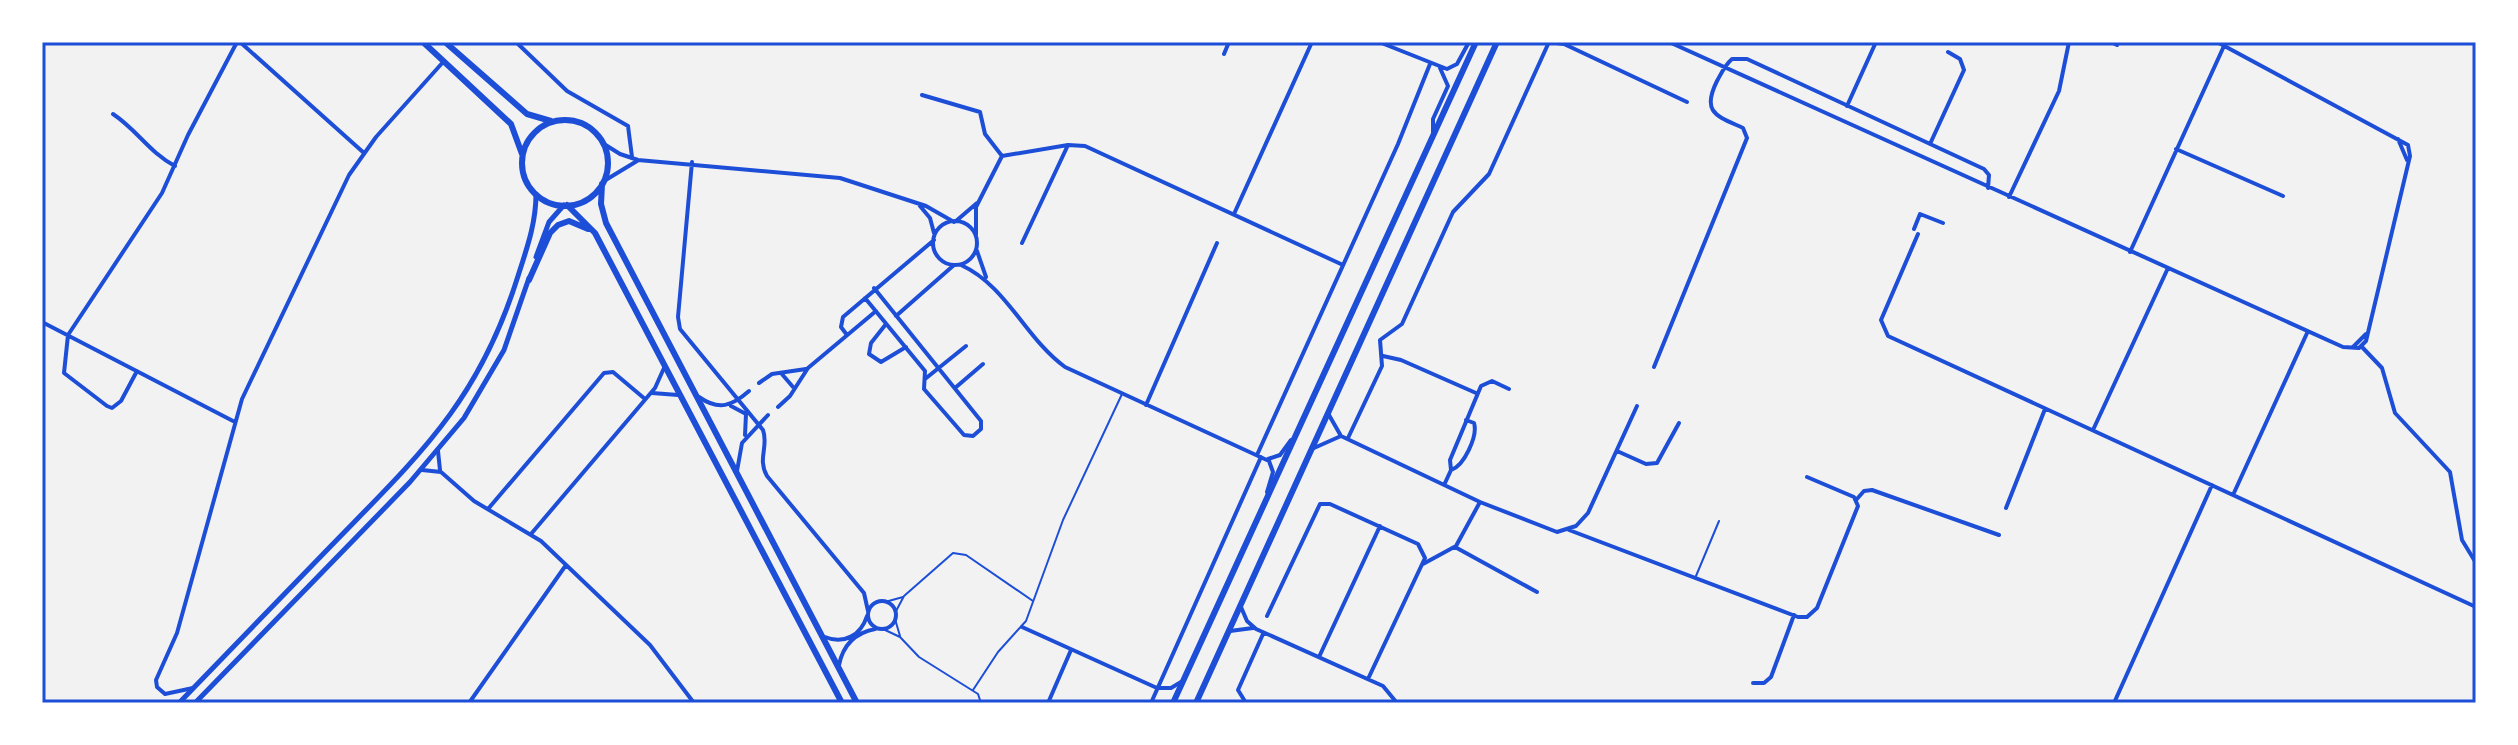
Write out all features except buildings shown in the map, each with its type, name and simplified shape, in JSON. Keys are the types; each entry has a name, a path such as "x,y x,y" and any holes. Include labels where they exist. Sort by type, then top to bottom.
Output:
{"main road":[{"path":"423,42 511,124 523,158 525,177 536,194 566,205 595,233 839,701"},
{"path":"445,42 527,114 584,124 604,144 608,169 601,204 606,223 857,703"},
{"path":"1173,703 1269,500 1476,42"},
{"path":"1196,703 1497,42"},
{"path":"523,158 533,134 555,121"},
{"path":"195,703 438,451 493,372 514,327 549,222 566,205 587,199 603,183"},
{"path":"179,703 419,454 462,402 503,322 532,232 536,194"},
{"path":"529,280 550,233 558,225 575,222 595,233"}],"street":[{"path":"137,371 121,401 112,408 107,406 64,373 68,335 162,193 238,42 364,153"},
{"path":"454,42 456,52"},
{"path":"516,42 575,96 628,126 632,159"},
{"path":"1224,54 1229,42"},
{"path":"1234,214 1312,42"},
{"path":"1379,42 1440,68 1457,64 1469,42"},
{"path":"1348,438 1380,371 1383,356 1380,340 1402,324 1453,212 1489,174 1549,42 1564,43 1687,102"},
{"path":"1669,42 2308,331 2351,348 2362,347"},
{"path":"1847,106 1876,42"},
{"path":"2009,197 2059,91 2069,42"},
{"path":"2111,42 2117,45"},
{"path":"2217,42 2408,145 2407,162 2362,347"},
{"path":"2130,252 2224,46"},
{"path":"1930,144 1964,70 1960,59 1948,52"},
{"path":"1654,367 1747,138 1743,128 1718,116 1711,107 1711,93 1724,67 1732,59 1744,58 1986,171 1990,178 1988,188"},
{"path":"195,687 165,694 157,687 156,680 181,618 226,462 233,421 312,251 364,153 444,61"},
{"path":"1151,703 1430,64"},
{"path":"1435,133 1433,119 1448,86 1440,68"},
{"path":"922,95 980,112 985,134 1002,156"},
{"path":"113,114 136,131 150,150 175,166"},
{"path":"604,144 632,159 692,162 840,178 915,202 955,222 968,225 976,235"},
{"path":"1022,243 1068,145"},
{"path":"1002,156 1068,145 1085,146 1343,265"},
{"path":"2176,149 2283,196"},
{"path":"1002,156 978,201 974,218 977,249 987,279 1058,361 1122,394 1261,457 1273,469 1269,500"},
{"path":"603,183 622,167 644,160"},
{"path":"692,162 678,323 765,435 761,458 767,476 864,593 883,602 895,616 881,629 837,641 822,635"},
{"path":"847,335 842,331 841,320 874,288 934,239 941,227 955,222 978,201"},
{"path":"915,202 930,218 938,257 987,279"},
{"path":"1943,223 1920,214 1916,232 1882,317 1883,330 1891,338 2476,607"},
{"path":"1146,405 1217,243"},
{"path":"896,316 977,249"},
{"path":"2093,431 2168,268"},
{"path":"865,298 925,371 924,389 964,435 971,437 981,429 981,421 874,288"},
{"path":"778,407 808,368 876,311"},
{"path":"42,322 233,421"},
{"path":"886,324 871,343 869,354 881,362 906,347"},
{"path":"2233,495 2308,331"},
{"path":"2351,348 2366,334"},
{"path":"923,381 966,346"},
{"path":"2362,347 2382,368 2395,413 2450,472 2462,540 2476,563"},
{"path":"1383,356 1401,360 1477,394"},
{"path":"955,388 983,364"},
{"path":"531,534 649,394 664,367"},
{"path":"759,383 768,375 808,368"},
{"path":"488,510 604,373 617,375 645,399"},
{"path":"780,373 789,379 793,390"},
{"path":"1445,483 1451,470 1450,460 1477,394 1487,381 1509,389"},
{"path":"729,405 749,391"},
{"path":"649,394 667,392 679,396"},
{"path":"695,392 708,403 729,405 746,414 738,478"},
{"path":"1569,530 1588,513 1637,406"},
{"path":"2006,508 2045,409"},
{"path":"1328,413 1341,436"},
{"path":"744,441 768,415"},
{"path":"1451,470 1461,464 1476,430 1474,423 1466,420"},
{"path":"1617,451 1646,464 1657,463 1679,423"},
{"path":"1261,457 1280,455 1300,430"},
{"path":"1311,450 1325,440 1341,436 1348,438 1550,532 1569,530 1794,615 1807,617 1817,608 1858,509 1856,500"},
{"path":"438,451 441,472"},
{"path":"421,470 441,472 488,510 531,534 650,645 694,703"},
{"path":"1807,477 1856,500"},
{"path":"2114,703 2212,485"},
{"path":"1856,500 1864,491 1872,490 1999,535"},
{"path":"1423,564 1455,547 1480,502"},
{"path":"1267,616 1320,504 1330,504 1423,548 1423,564 1368,679"},
{"path":"1319,657 1380,526"},
{"path":"1455,547 1537,592"},
{"path":"469,703 566,565"},
{"path":"864,593 871,623 881,629"},
{"path":"839,668 844,649 868,612 883,602"},
{"path":"1241,605 1247,621 1256,629 1368,679 1388,690 1397,703"},
{"path":"1753,683 1764,683 1771,677 1794,615"},
{"path":"1022,627 1157,688 1171,688 1183,680"},
{"path":"1228,632 1245,627 1256,629"},
{"path":"1246,703 1238,690 1264,633"},
{"path":"1048,703 1071,650"}],"lane":[{"path":"973,690 998,652 1022,627 1035,602 1063,520 1122,394"},
{"path":"1696,577 1719,521"},
{"path":"900,637 895,616 904,596 953,553 966,555 1035,602"},
{"path":"883,602 904,596"},
{"path":"881,629 900,637 919,657 973,690 981,703"}]}
